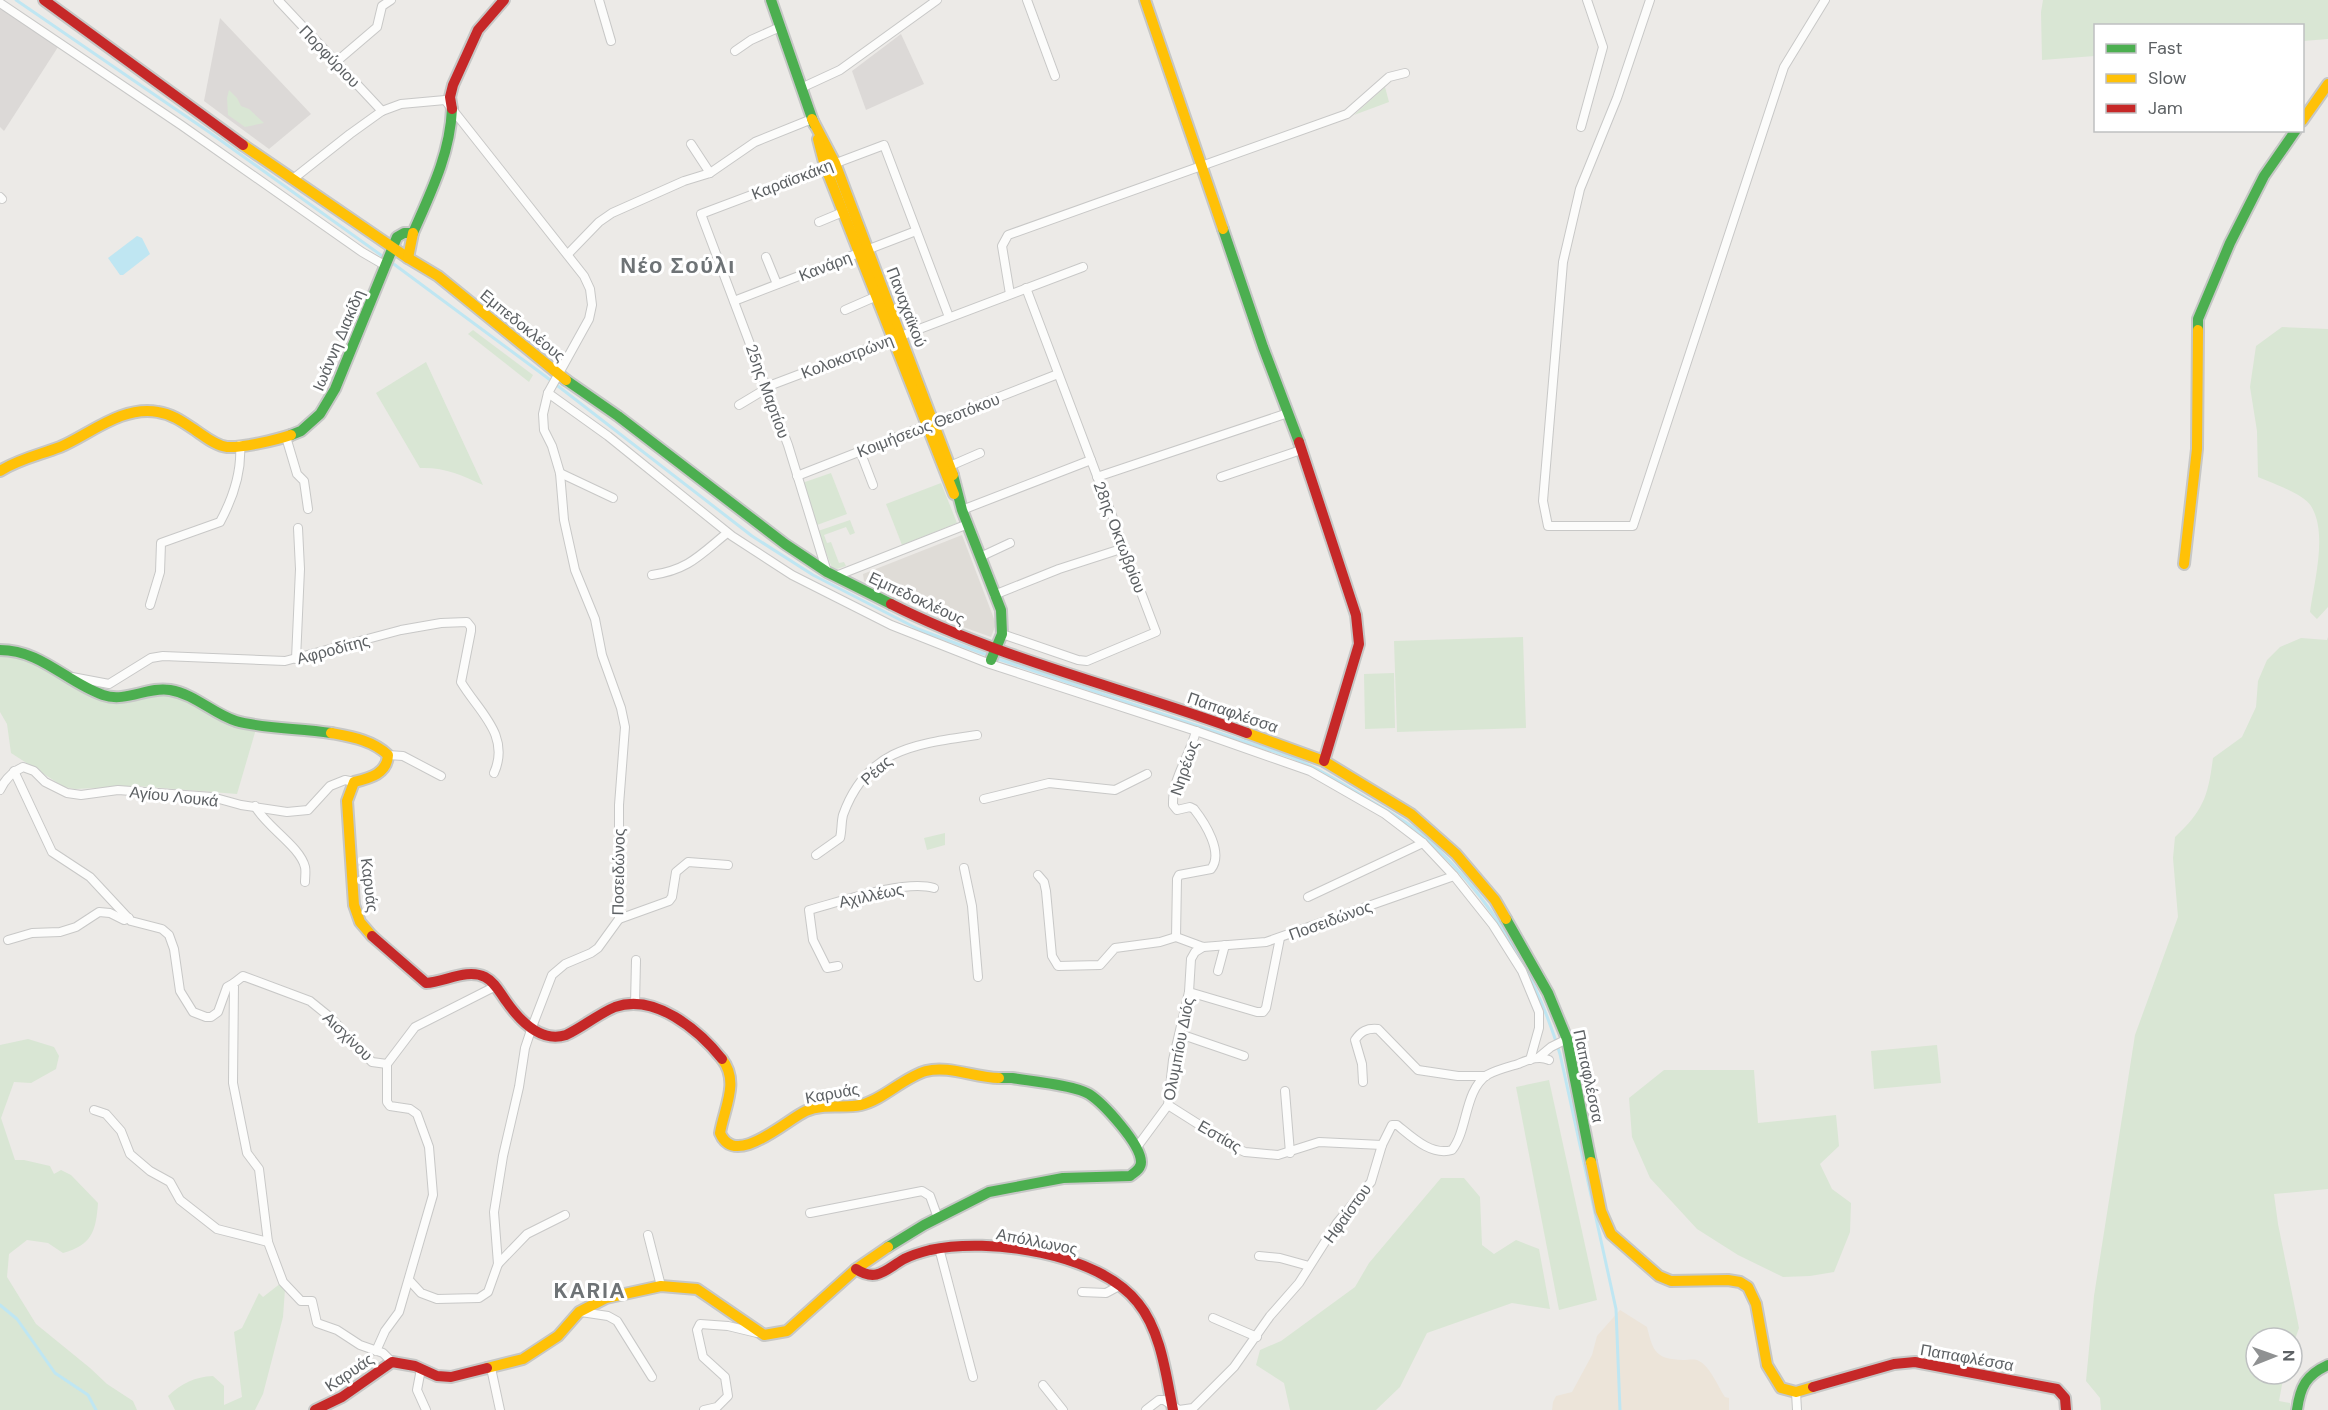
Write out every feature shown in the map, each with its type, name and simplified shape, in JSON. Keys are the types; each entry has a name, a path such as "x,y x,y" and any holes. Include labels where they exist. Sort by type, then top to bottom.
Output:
{"street":[{"name":"Εμπεδοκλέους","path":"44,0 251,151 458,291 558,374 628,423 784,544 831,574 915,616 995,649"},
{"name":"Πορφύριου","path":"278,0 382,111"},
{"path":"336,62 377,27 382,6 391,0"},
{"path":"408,258 413,233 440,172 451,127 450,97 453,86 475,34 482,23 504,0"},
{"path":"599,0 611,41"},
{"name":"Παναχαϊκού","path":"771,0 812,119 930,424 950,486 968,524 1002,615 1002,634"},
{"path":"801,88 840,70 937,0"},
{"path":"1027,0 1055,76"},
{"path":"1145,0 1351,597 1359,644 1324,761"},
{"path":"1581,127 1603,47 1587,0"},
{"path":"1650,0 1617,98 1580,189 1563,261 1543,501 1548,526 1633,526 1785,67 1825,0"},
{"path":"0,3 172,118 362,252 386,266"},
{"path":"735,51 751,40 780,27"},
{"path":"1010,294 1002,246 1008,235 1347,114 1389,77 1405,73"},
{"path":"2304,118 2328,84"},
{"path":"293,179 382,111 401,105 442,99 447,101 452,108"},
{"name":"Ποσειδώνος","path":"452,108 568,254 584,276 590,289 592,305 583,331 549,390 543,414 544,430 552,446 560,473 564,520 575,570 595,619 602,655 621,708 625,727 619,805 619,919 598,948 565,964 552,975 532,1027 525,1048 494,1212 498,1264"},
{"path":"568,254 599,222 612,213 710,173 755,142 812,119"},
{"path":"2184,564 2197,449 2198,319 2230,243 2264,176 2295,132"},
{"path":"691,144 710,173"},
{"name":"Καραϊσκάκη","path":"701,214 884,145 916,231"},
{"name":"Παναχαϊκού","path":"830,165 843,212 864,251 877,296 897,338"},
{"path":"819,222 843,212"},
{"name":"25ης Μαρτίου","path":"701,214 768,387 831,574"},
{"path":"916,231 949,317"},
{"name":"Κανάρη","path":"734,301 916,231"},
{"path":"392,248 400,235 413,233"},
{"name":"Ιωάννη Διακίδη","path":"0,471 13,463 61,446 113,418 149,411 160,411 176,417 222,446 286,437 301,431 313,422 328,402 340,378 392,248"},
{"path":"766,257 777,284"},
{"name":"Κολοκοτρώνη","path":"739,405 768,387 1083,267"},
{"name":"28ης Οκτωβρίου","path":"1002,634 1087,661 1156,632 1026,288"},
{"path":"845,310 877,296"},
{"name":"Κοιμήσεως Θεοτόκου","path":"797,476 1058,374"},
{"path":"549,390 727,533 792,575 920,638 990,664 1310,771 1385,814 1423,843 1454,876 1493,925 1522,971 1539,1012 1539,1028 1530,1060"},
{"path":"1097,477 1288,413"},
{"name":"Παναχαϊκού","path":"930,424 950,466 962,510"},
{"path":"286,437 297,474 304,481 308,509"},
{"path":"150,605 160,572 161,543 220,522 230,505 238,478 240,445"},
{"path":"1221,477 1301,450"},
{"path":"860,451 873,485"},
{"path":"950,466 980,453"},
{"path":"962,510 1091,460"},
{"path":"560,473 613,498"},
{"path":"831,574 968,524"},
{"path":"296,659 300,569 298,528"},
{"path":"652,575 674,572 684,567 727,533"},
{"path":"980,557 1010,543"},
{"path":"994,595 1068,566 1124,548"},
{"name":"Αφροδίτης","path":"71,677 109,684 146,661 163,656 285,661 401,630 463,621 471,627 461,682 495,729 498,765 494,773"},
{"path":"991,660 1002,634"},
{"name":"Παπαφλέσσα","path":"995,649 1114,690 1220,722 1324,761 1411,814 1456,855 1495,900 1548,993 1564,1041 1601,1211 1611,1234 1640,1261 1665,1279 1671,1281 1728,1280 1740,1282 1748,1287 1756,1304 1770,1371 1781,1388 1796,1392 1894,1364 1915,1362 2057,1389 2066,1398 2066,1410"},
{"path":"0,650 22,652 104,696 112,698 158,690 179,692 235,721 314,730 383,747 388,755 388,763 383,772 354,782"},
{"name":"Νηρέως","path":"1176,937 1177,879 1179,875 1211,869 1216,856 1210,835 1194,809 1190,807 1176,810 1173,804 1177,779 1196,731"},
{"name":"Ρέας","path":"816,855 840,838 843,816 855,790 887,756 921,745 978,735"},
{"path":"388,755 403,756 441,776"},
{"name":"Αγίου Λουκά","path":"14,771 22,767 34,771 45,782 67,793 81,795 118,790 212,797 241,805 287,812 308,810 330,786 345,780 354,782"},
{"path":"0,790 3,782 14,771 52,852 90,877 136,923 162,929 169,934 174,949 180,991 194,1012 206,1017 211,1017 218,1012 227,987 234,983"},
{"path":"984,799 1049,783 1114,790 1147,774"},
{"name":"Καρυάς","path":"354,782 347,801 354,905 366,931 426,983 479,975 487,978 496,986 509,1006 548,1038 576,1029 619,1006 646,1006 672,1015 714,1049 729,1069 729,1090 720,1133 723,1140 730,1145 741,1147 749,1145 806,1110 819,1107 862,1105 917,1075 935,1068 987,1078 1012,1078 1088,1093 1127,1132 1137,1147"},
{"path":"255,806 301,859 306,868 305,882"},
{"path":"1308,897 1423,843"},
{"path":"619,919 669,901 672,897 676,872 688,862 728,865"},
{"path":"964,868 972,906 978,977"},
{"path":"1038,875 1045,884 1052,956 1058,966 1100,964 1114,948 1160,942 1176,937 1203,947"},
{"name":"Ποσειδώνος","path":"1203,947 1266,942 1454,876"},
{"name":"Αχιλλέως","path":"838,966 827,968 813,940 809,910 850,897 878,892 907,887 934,888"},
{"path":"8,940 32,933 60,932 76,927 97,912 106,912 124,920 129,918"},
{"path":"1189,992 1263,1012 1266,1008 1280,938"},
{"path":"1218,971 1226,945"},
{"name":"Ολυμπίου Διός","path":"1137,1147 1168,1105 1173,1060 1189,992 1191,959 1195,952 1203,947"},
{"path":"635,1005 636,960"},
{"name":"Αισχίνου","path":"234,983 243,976 310,1001 331,1018 372,1062 387,1064 415,1027 496,986"},
{"path":"234,983 233,1083 247,1154 259,1169 268,1242 283,1282 301,1301 312,1301 317,1323 337,1330 355,1343 387,1355 392,1362"},
{"path":"1363,1082 1362,1064 1355,1040 1359,1034 1369,1028 1378,1029 1418,1070 1458,1076 1486,1076 1539,1057 1551,1047 1564,1041"},
{"path":"1180,1034 1244,1056"},
{"path":"1539,1057 1549,1060"},
{"path":"376,1351 385,1331 399,1312 433,1195 430,1154 414,1110 390,1106 387,1102 387,1064"},
{"name":"Ηφαίστου","path":"1172,1407 1179,1410 1196,1407 1234,1367 1270,1316 1299,1283 1337,1223 1371,1182 1382,1145 1392,1125 1397,1125 1417,1142 1438,1152 1452,1150 1459,1142 1475,1090 1486,1076"},
{"path":"1285,1091 1290,1153"},
{"name":"Εστίας","path":"1168,1105 1245,1152 1278,1155 1319,1142 1382,1145"},
{"path":"94,1110 106,1114 121,1131 130,1154 150,1171 170,1182 180,1200 217,1228 268,1242"},
{"path":"704,1410 717,1407 728,1396 725,1377 703,1358 698,1330 700,1324 728,1326 764,1335 787,1331 856,1269 914,1231 971,1200 1000,1190 1063,1178 1130,1176 1138,1170 1140,1163 1137,1147"},
{"path":"810,1213 922,1191 930,1196 938,1218"},
{"path":"409,1280 421,1293 433,1298 479,1298 488,1292 498,1264 527,1234 565,1215"},
{"path":"648,1235 661,1286"},
{"name":"Απόλλωνος","path":"856,1269 867,1276 877,1276 911,1256 939,1248 976,1245 1015,1249 1083,1265 1119,1286 1137,1300 1149,1322 1170,1391 1172,1407"},
{"path":"939,1248 973,1377"},
{"path":"1259,1257 1280,1258 1310,1266"},
{"name":"Καρυάς","path":"315,1410 342,1396 392,1362 402,1362 437,1376 451,1377 523,1359 558,1336 579,1312 606,1298 661,1286 697,1288 764,1335"},
{"path":"1082,1292 1106,1293 1119,1286"},
{"path":"579,1312 608,1316 617,1321 652,1377"},
{"path":"1213,1318 1257,1337"},
{"path":"2297,1410 2302,1382 2312,1373 2328,1365"},
{"path":"491,1368 500,1410"},
{"path":"421,1369 417,1390 426,1410"},
{"path":"1043,1385 1063,1410"},
{"path":"1796,1392 1797,1410"},
{"path":"1146,1410 1159,1400 1164,1400 1172,1407"}],"shaded area":[{"path":"0,8 58,47 4,131 0,127"},
{"path":"220,18 311,114 269,149 204,101"},
{"path":"901,34 924,84 866,110 852,71"},
{"path":"962,535 996,624 991,637 941,619 864,581 863,574"}],"green space":[{"path":"2043,0 2328,0 2328,39 2304,41 2304,24 2094,24 2094,56 2042,60"},
{"path":"1385,87 1389,102 1354,115"},
{"path":"229,90 241,106 249,109 264,123 245,127 228,115"},
{"path":"2282,327 2328,329 2328,607 2317,619 2310,612 2319,543 2316,517 2311,506 2302,497 2258,477 2257,431 2250,387 2256,346"},
{"path":"473,330 533,375 529,382 468,334"},
{"path":"426,362 483,485 453,472 420,468 376,393"},
{"path":"831,473 847,514 817,525 802,483"},
{"path":"941,483 957,523 902,545 886,504"},
{"path":"850,520 855,533 850,535 846,527 824,535 827,543 831,542 839,563 844,562 846,566 832,568 818,531"},
{"path":"1523,637 1526,728 1397,732 1394,641"},
{"path":"2328,637 2328,1189 2274,1194 2299,1326 2244,1326 2244,1386 2282,1386 2279,1401 2290,1403 2290,1410 2101,1410 2100,1398 2086,1381 2094,1296 2135,1035 2178,917 2173,858 2175,837 2192,819 2203,802 2213,758 2242,737 2256,707 2258,681 2267,660 2280,647 2301,638 2327,640"},
{"path":"0,654 23,657 101,700 120,700 156,694 175,695 235,724 256,729 237,794 137,786 75,789 64,787 11,753 7,724 0,712"},
{"path":"1394,673 1395,728 1365,729 1364,674"},
{"path":"945,833 945,845 927,850 924,838"},
{"path":"28,1039 54,1047 59,1056 56,1069 31,1083 14,1082 1,1118 15,1160 50,1166 54,1174 61,1170 71,1175 98,1203 94,1229 91,1236 80,1246 63,1253 48,1243 27,1240 9,1254 7,1277 36,1324 107,1384 133,1401 137,1410 0,1410 0,1045"},
{"path":"1937,1045 1941,1083 1874,1089 1871,1051"},
{"path":"1664,1070 1754,1070 1758,1123 1836,1115 1839,1146 1820,1164 1832,1189 1851,1203 1850,1232 1834,1272 1783,1277 1738,1255 1697,1229 1650,1178 1632,1137 1629,1098"},
{"path":"1549,1080 1597,1300 1559,1310 1516,1087"},
{"path":"1441,1178 1464,1178 1480,1197 1482,1245 1494,1254 1516,1240 1539,1249 1550,1309 1512,1303 1427,1333 1400,1387 1376,1410 1290,1410 1284,1383 1256,1365 1260,1350 1281,1341 1355,1287 1369,1263"},
{"path":"281,1283 285,1289 283,1317 263,1394 255,1410 175,1410 168,1396 184,1384 200,1378 213,1376 224,1386 224,1405 242,1397 234,1332 242,1328 259,1293 263,1297"}],"sand":[{"path":"1620,1310 1647,1327 1651,1343 1661,1356 1697,1360 1706,1366 1725,1397 1729,1398 1729,1410 1552,1410 1556,1396 1572,1392 1592,1355 1597,1336"}],"water":[{"path":"137,236 142,238 150,254 120,275 108,258"}],"waterway":[{"path":"16,0 209,132 385,258"},
{"path":"391,262 545,376 752,536 813,575 918,629 995,658 1291,757 1342,783 1397,816 1420,833 1467,880 1506,934 1537,992 1560,1054 1616,1309 1620,1410"},
{"path":"0,1305 17,1319 55,1373 88,1395 96,1410"}],"traffic: fast":[{"path":"771,0 814,124"},
{"path":"291,435 301,431 320,414 335,389 397,237 404,233 413,233 444,157 452,109"},
{"path":"2198,330 2198,319 2230,243 2264,176 2295,132"},
{"path":"1223,229 1263,347 1299,442"},
{"path":"566,380 618,416 785,544 827,572 891,604"},
{"path":"953,475 962,510 1001,610 1002,634 991,660"},
{"path":"0,650 28,655 103,695 120,697 153,690 170,690 188,696 236,721 258,726 331,733"},
{"path":"1506,919 1548,993 1567,1039 1591,1162"},
{"path":"888,1247 924,1225 989,1192 1063,1178 1130,1176 1139,1168 1141,1162 1135,1145 1112,1115 1089,1094 1074,1088 1052,1084 999,1078"},
{"path":"2297,1410 2305,1383 2314,1373 2328,1365"}],"traffic: slow":[{"path":"1145,0 1223,229"},
{"path":"2304,118 2328,84"},
{"path":"812,119 835,163 953,475"},
{"path":"818,139 825,166 954,494"},
{"path":"243,145 438,276 566,380"},
{"path":"408,258 413,233"},
{"path":"2184,564 2197,449 2198,330"},
{"path":"0,471 22,460 60,447 107,422 145,411 173,416 214,443 227,447 250,445 291,435"},
{"path":"331,733 368,743 388,755 385,767 381,771 372,777 354,782 347,801 354,905 360,922 372,936"},
{"path":"1247,733 1324,761 1411,814 1456,854 1495,900 1506,919"},
{"path":"722,1059 730,1077 730,1086 720,1133 727,1143 737,1146 761,1139 806,1111 827,1107 854,1106 869,1102 926,1071 944,1070 999,1078"},
{"path":"1591,1162 1601,1211 1611,1234 1659,1276 1671,1281 1728,1280 1740,1282 1748,1287 1756,1304 1767,1365 1781,1388 1796,1392 1813,1387"},
{"path":"487,1368 523,1359 558,1336 579,1312 606,1298 661,1286 697,1289 764,1335 787,1331 856,1269 888,1247"}],"traffic: jam":[{"path":"44,0 243,145"},
{"path":"452,109 450,97 453,85 478,30 504,0"},
{"path":"1299,442 1356,615 1359,644 1324,761"},
{"path":"891,604 934,624 1022,658 1247,733"},
{"path":"372,936 426,983 471,974 489,979 525,1023 548,1036 566,1035 615,1007 630,1004 645,1005 675,1017 689,1026 722,1059"},
{"path":"856,1269 863,1273 876,1275 907,1258 927,1251 954,1246 982,1246 1042,1253 1071,1261 1097,1272 1120,1286 1146,1314 1162,1354 1173,1410"},
{"path":"315,1410 342,1397 392,1362 415,1366 437,1376 451,1377 487,1368"},
{"path":"1813,1387 1894,1364 1915,1362 2057,1389 2065,1398 2066,1410"}],"district":[{"name":"Νέο Σούλι","path":"678,265"},
{"name":"KARIA","path":"590,1290"}]}
